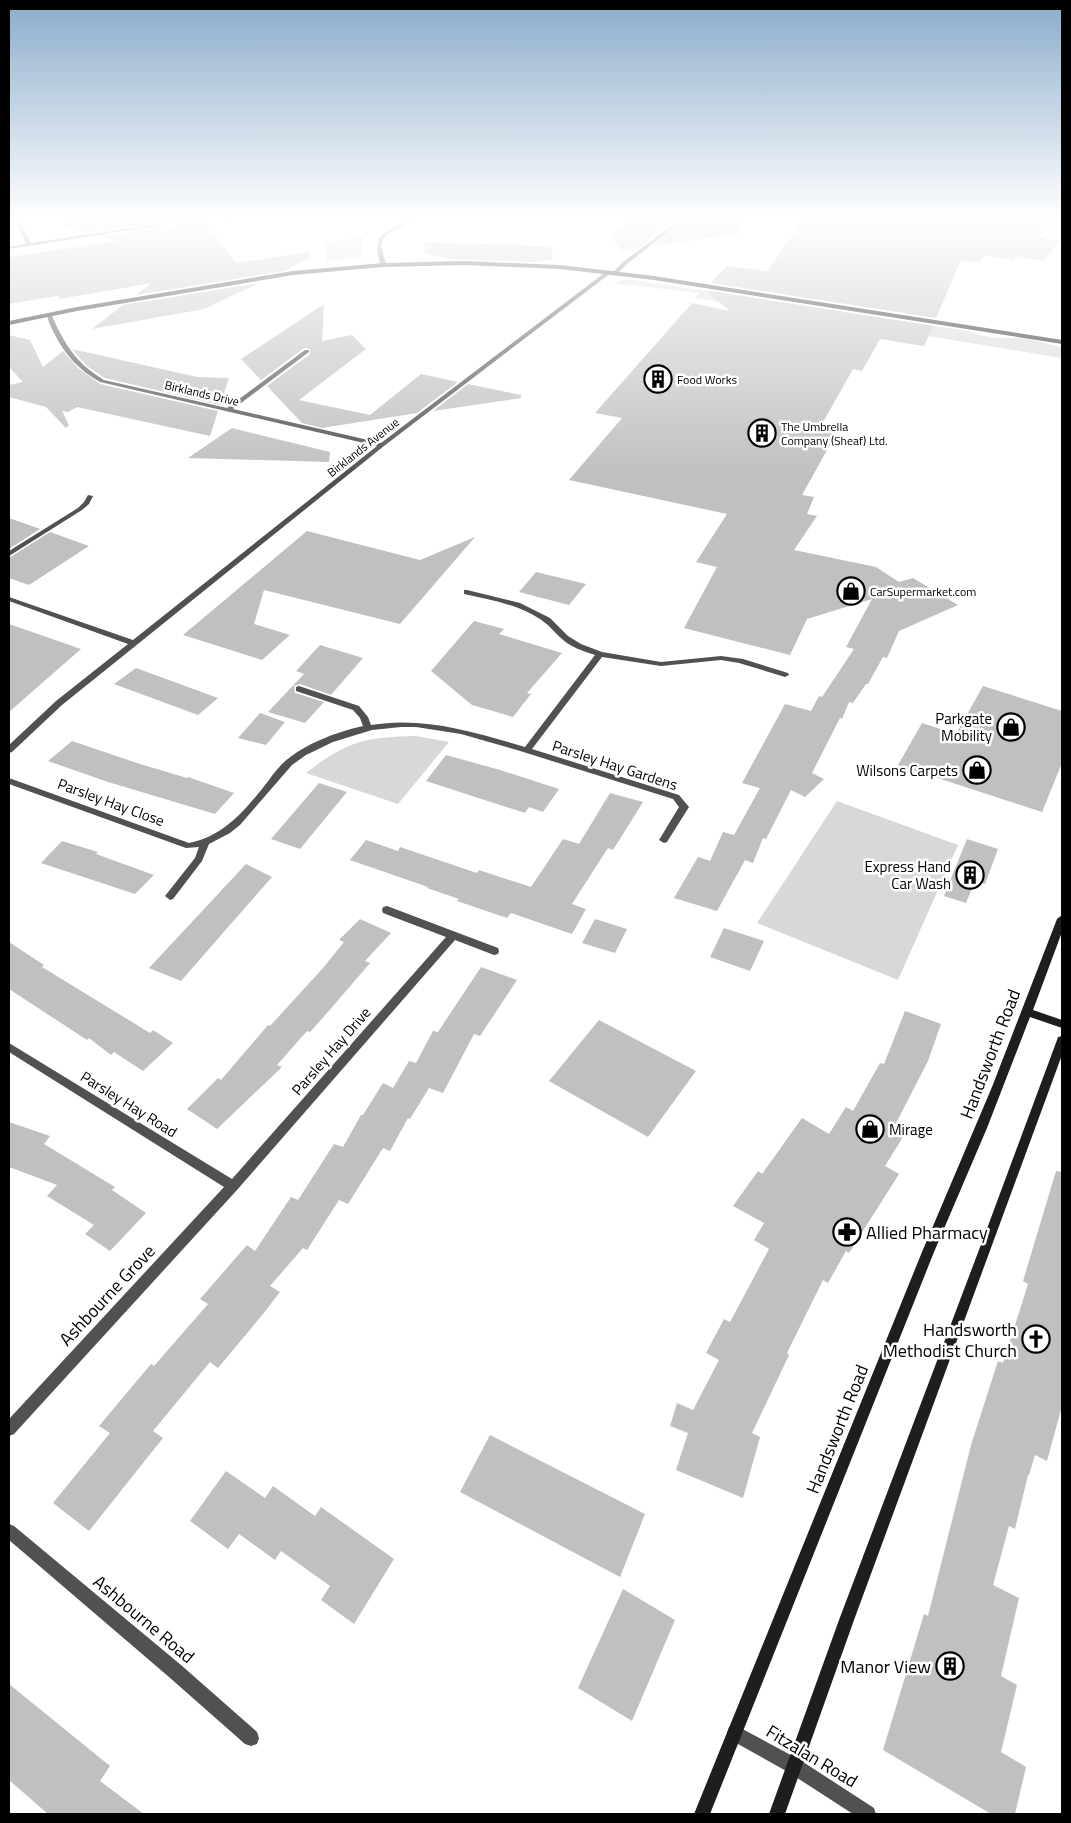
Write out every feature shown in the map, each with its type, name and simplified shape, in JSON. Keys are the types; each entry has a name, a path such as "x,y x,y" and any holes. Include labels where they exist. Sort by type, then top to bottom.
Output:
{"street":[{"path":"9,323 77,309 114,304"},
{"name":"Birklands Avenue","path":"9,750 59,703 382,445 570,304"},
{"path":"815,304 1062,342"},
{"name":"Birklands Drive","path":"49,316 64,348 74,362 88,374 102,381 382,445"},
{"path":"228,410 307,351"},
{"path":"9,554 80,509 87,503 90,496"},
{"path":"467,592 517,605 547,620 565,638 578,646 600,654 660,664 721,658 740,661 785,675"},
{"path":"9,600 134,643"},
{"name":"Parsley Hay Gardens","path":"527,750 600,654"},
{"path":"299,690 356,708 364,717 368,728"},
{"name":"Parsley Hay Gardens","path":"205,845 223,836 250,808 288,762 336,737 368,728 401,724 438,727 527,750 676,797 684,807 664,840"},
{"name":"Parsley Hay Close","path":"9,781 189,846 205,845"},
{"path":"170,896 199,859 205,845"},
{"path":"387,910 494,952"},
{"name":"Handsworth Road","path":"702,1814 928,1252 955,1192 1062,919"},
{"name":"Parsley Hay Drive","path":"233,1186 452,936"},
{"path":"1027,1012 1062,1024"},
{"path":"777,1814 952,1339 1003,1208 1062,1040"},
{"name":"Parsley Hay Road","path":"9,1047 233,1186"},
{"name":"Ashbourne Grove","path":"9,1429 233,1186"},
{"name":"Ashbourne Road","path":"9,1531 175,1671 251,1738"},
{"name":"Fitzalan Road","path":"735,1733 794,1766 868,1814"}],"shaded area":[{"path":"732,304 791,304 968,331 992,337 1021,338 1062,347 1062,358"},
{"path":"416,736 449,742 398,804 306,773 345,747 370,740"},
{"path":"837,801 958,845 898,980 757,923"}],"building":[{"path":"214,304 204,309 92,329 123,305"},
{"path":"324,304 322,341 352,335 366,349 299,400 370,415 421,374 458,382 417,413 322,428 302,423 267,386 310,354 310,349 304,348 261,380 241,359"},
{"path":"691,304 730,311 722,304 794,304 933,326 924,346 880,339 862,371 853,369 818,431 836,434 802,495 814,497 807,514 817,516 794,550 876,567 899,582 913,578 958,605 899,631 887,658 883,657 868,684 866,684 853,703 849,702 842,719 840,718 812,773 824,779 805,797 791,790 766,839 763,838 753,863 745,860 717,911 674,898 698,857 710,861 723,832 734,835 760,788 742,783 785,704 811,711 819,696 822,697 854,649 846,647 872,599 807,619 790,655 684,628 717,567 696,562 727,514 569,480 622,418 595,413"},
{"path":"846,304 942,304 936,318"},
{"path":"9,335 30,340 43,367 63,351 78,368 100,384 218,411 210,436 77,407 68,412 62,411 69,425 66,428 46,407 9,397 9,385 23,382 9,367"},
{"path":"72,349 197,377 229,378 220,405 105,378 87,366"},
{"path":"468,384 521,395 521,398 433,411"},
{"path":"232,428 330,452 329,462 188,458"},
{"path":"9,518 40,529 9,549"},
{"path":"307,531 420,560 475,537 400,624 264,590 254,624 290,635 262,660 183,635"},
{"path":"50,532 89,546 29,585 9,578 9,558"},
{"path":"536,572 586,584 569,605 519,592"},
{"path":"474,621 504,629 499,634 562,653 527,693 531,694 513,717 472,705 431,671"},
{"path":"9,624 81,649 9,712"},
{"path":"320,645 363,658 331,695 300,684 294,686 295,693 324,702 305,723 268,712 304,674 296,671"},
{"path":"136,668 218,698 198,715 114,684"},
{"path":"983,686 1062,711 1062,763 1042,812 898,765 922,723 956,734"},
{"path":"260,713 285,722 266,745 238,738"},
{"path":"72,741 234,793 215,814 108,782 48,761"},
{"path":"446,755 559,789 543,812 529,807 525,813 426,781"},
{"path":"319,783 347,792 300,849 271,839"},
{"path":"610,793 643,802 613,850 608,848 572,904 586,909 572,934 511,913 507,918 457,901 459,899 428,887 350,860 366,840 398,851 400,847 477,873 479,870 531,887 563,839 579,844"},
{"name":"Express Hand Car Wash","path":"967,839 998,849 985,884 975,881 966,903 944,896"},
{"path":"62,841 98,852 96,854 154,875 135,894 41,863"},
{"path":"246,864 272,877 181,981 149,968"},
{"path":"360,919 391,933 365,961 370,963 328,1012 310,1032 307,1031 277,1065 282,1067 217,1129 187,1109 218,1078 221,1080 268,1025 270,1026 323,968 344,942 339,940"},
{"path":"595,919 627,929 615,953 582,943"},
{"path":"724,928 764,941 750,971 710,957"},
{"path":"9,942 44,965 42,967 150,1033 153,1030 173,1043 143,1071 114,1052 111,1055 89,1038 87,1040 9,989"},
{"path":"481,967 517,980 480,1036 474,1034 443,1093 429,1088 410,1119 408,1118 390,1151 383,1148 348,1204 339,1200 307,1250 303,1248 270,1286 280,1292 263,1314 218,1368 210,1362 153,1431 163,1438 89,1531 53,1503 110,1433 99,1426 151,1364 154,1366 208,1304 200,1299 247,1245 255,1251 291,1197 298,1200 334,1144 343,1147 361,1115 363,1115 383,1083 393,1088 409,1061 416,1063 433,1031 438,1032"},
{"path":"905,1011 941,1024 928,1061 892,1131 903,1137 885,1166 899,1174 849,1253 846,1251 828,1283 823,1280 787,1353 789,1355 752,1433 760,1437 743,1498 676,1470 688,1433 670,1426 677,1403 693,1410 719,1360 706,1353 724,1319 730,1322 769,1249 754,1240 764,1223 733,1206 758,1171 762,1174 802,1118 829,1134 846,1107 853,1111 880,1063 884,1064"},
{"path":"599,1020 696,1071 648,1137 549,1081"},
{"path":"9,1122 50,1136 44,1144 115,1187 112,1190 146,1213 110,1251 85,1234 94,1225 47,1196 57,1185 9,1167"},
{"path":"1056,1171 1062,1172 1062,1406 1047,1461 1035,1455 1028,1475 1015,1529 1009,1526 993,1585 1019,1598 1001,1676 1017,1685 1001,1752 1026,1767 1015,1814 991,1814 883,1750 924,1614 928,1616 971,1445 998,1361 1003,1363 1028,1284 1023,1281"},
{"path":"490,1435 645,1514 620,1577 460,1492"},
{"path":"226,1471 265,1498 273,1486 315,1516 321,1507 394,1559 354,1624 321,1600 330,1586 281,1551 275,1560 239,1534 228,1549 190,1521"},
{"path":"623,1589 675,1620 632,1721 578,1688"},
{"path":"9,1684 110,1766 100,1781 144,1814 48,1814 9,1780"}],"place":[{"name":"Food Works","path":"658,379"},
{"name":"The Umbrella Company (Sheaf) Ltd.","path":"762,433"},
{"name":"CarSupermarket.com","path":"851,591"},
{"name":"Parkgate Mobility","path":"1011,727"},
{"name":"Wilsons Carpets","path":"977,770"},
{"name":"Express Hand Car Wash","path":"970,875"},
{"name":"Mirage","path":"870,1129"},
{"name":"Allied Pharmacy","path":"847,1232"},
{"name":"Handsworth Methodist Church","path":"1036,1339"},
{"name":"Manor View","path":"950,1666"}]}
